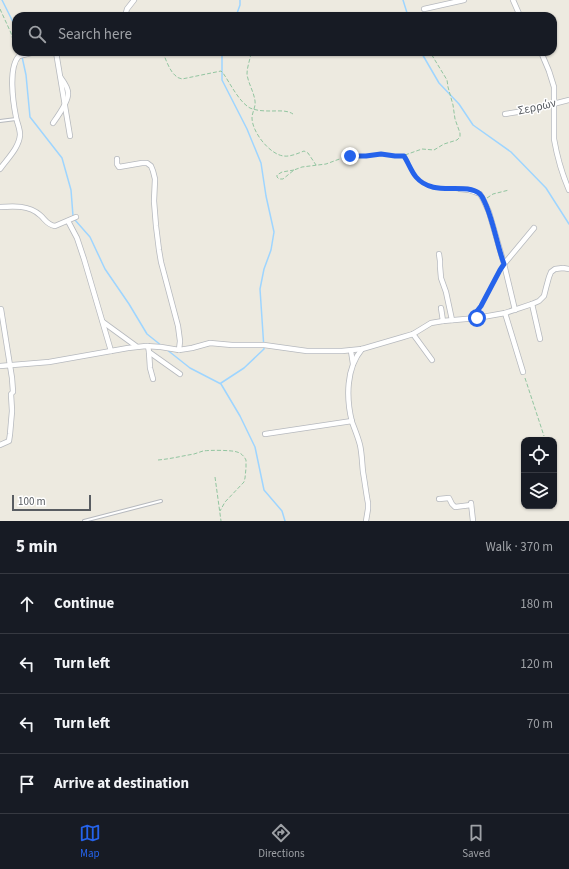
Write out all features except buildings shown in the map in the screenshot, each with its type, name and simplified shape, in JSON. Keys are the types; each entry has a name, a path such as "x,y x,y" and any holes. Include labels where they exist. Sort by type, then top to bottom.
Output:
{"street":[{"path":"127,12 134,0"},
{"path":"424,9 464,0"},
{"path":"513,0 518,12"},
{"path":"0,169 10,156 20,136 20,129 16,118 12,96 13,70 15,62 19,56"},
{"path":"56,56 70,136"},
{"path":"543,56 552,80 555,146 569,190"},
{"name":"Σερρών","path":"505,114 530,110 569,100"},
{"path":"53,123 64,104"},
{"path":"117,159 117,164 119,167 142,162 151,166 153,171 155,179 154,201 159,250 178,326 180,341 179,350"},
{"path":"460,189 469,190 480,194 484,200 504,264 515,310"},
{"path":"0,207 26,208 34,211 44,220 55,226 76,217"},
{"path":"68,221 84,259 111,351"},
{"path":"504,264 534,228"},
{"path":"439,254 441,278 446,292 452,320"},
{"path":"0,366 49,362 136,346 161,346 179,350 210,343 232,345 264,344 307,351 351,351 413,334 431,323 471,319 505,313 532,304 539,301 544,296 549,277 552,272 563,268 569,269"},
{"path":"532,304 540,339"},
{"path":"441,308 443,321"},
{"path":"0,445 9,441 12,411 10,394 13,392 2,309"},
{"path":"505,313 523,372"},
{"path":"103,322 136,346"},
{"path":"413,334 432,360"},
{"path":"148,346 150,368 153,378"},
{"path":"352,364 362,349"},
{"path":"351,351 352,364 349,394 352,421 360,444 368,503 366,521"},
{"path":"149,352 180,374"},
{"path":"265,434 352,421"},
{"path":"439,499 449,498 455,507 471,504 473,521"}],"lane":[{"path":"0,121 16,118"},
{"path":"84,521 161,501"}],"path":[{"path":"0,9 12,36"},
{"path":"165,56 172,72 176,77 186,78 221,71 248,107 262,111 282,111 291,112 293,114"},
{"path":"250,56 247,74 256,102 252,118 253,126 258,136 273,152 284,157 304,150 308,153 316,165"},
{"path":"294,170 284,179 279,180 277,177 279,173 302,167 326,164 350,156 381,154 404,156 422,149 434,150 444,144 457,140 460,137 460,133 455,119 447,80 432,56"},
{"path":"404,156 416,177 425,184 431,187 460,189"},
{"path":"484,200 493,194 509,190"},
{"path":"471,319 481,306 504,264"},
{"path":"523,372 544,436"},
{"path":"158,460 197,454 204,451 224,450 236,451 239,453 246,460 244,482 225,502 220,511"},
{"path":"215,477 222,521"}],"waterway":[{"path":"2,0 12,20"},
{"path":"237,12 240,0"},
{"path":"403,0 407,12"},
{"path":"22,56 26,75 30,117 62,158 71,190 73,216"},
{"path":"221,383 244,368 264,349 260,289 264,269 271,250 274,232 261,163 247,129 222,80 222,56"},
{"path":"423,56 439,83 459,104 473,125 511,152 546,188 569,224"},
{"path":"75,220 90,237 105,269 147,334 162,346"},
{"path":"166,349 190,368 221,384 240,416 255,447 264,490 282,511 285,521"}],"route":[{"path":"350,156 386,154 404,156 416,177 431,187 469,190 480,194 489,212 504,264 478,311 471,319 477,318"}]}
